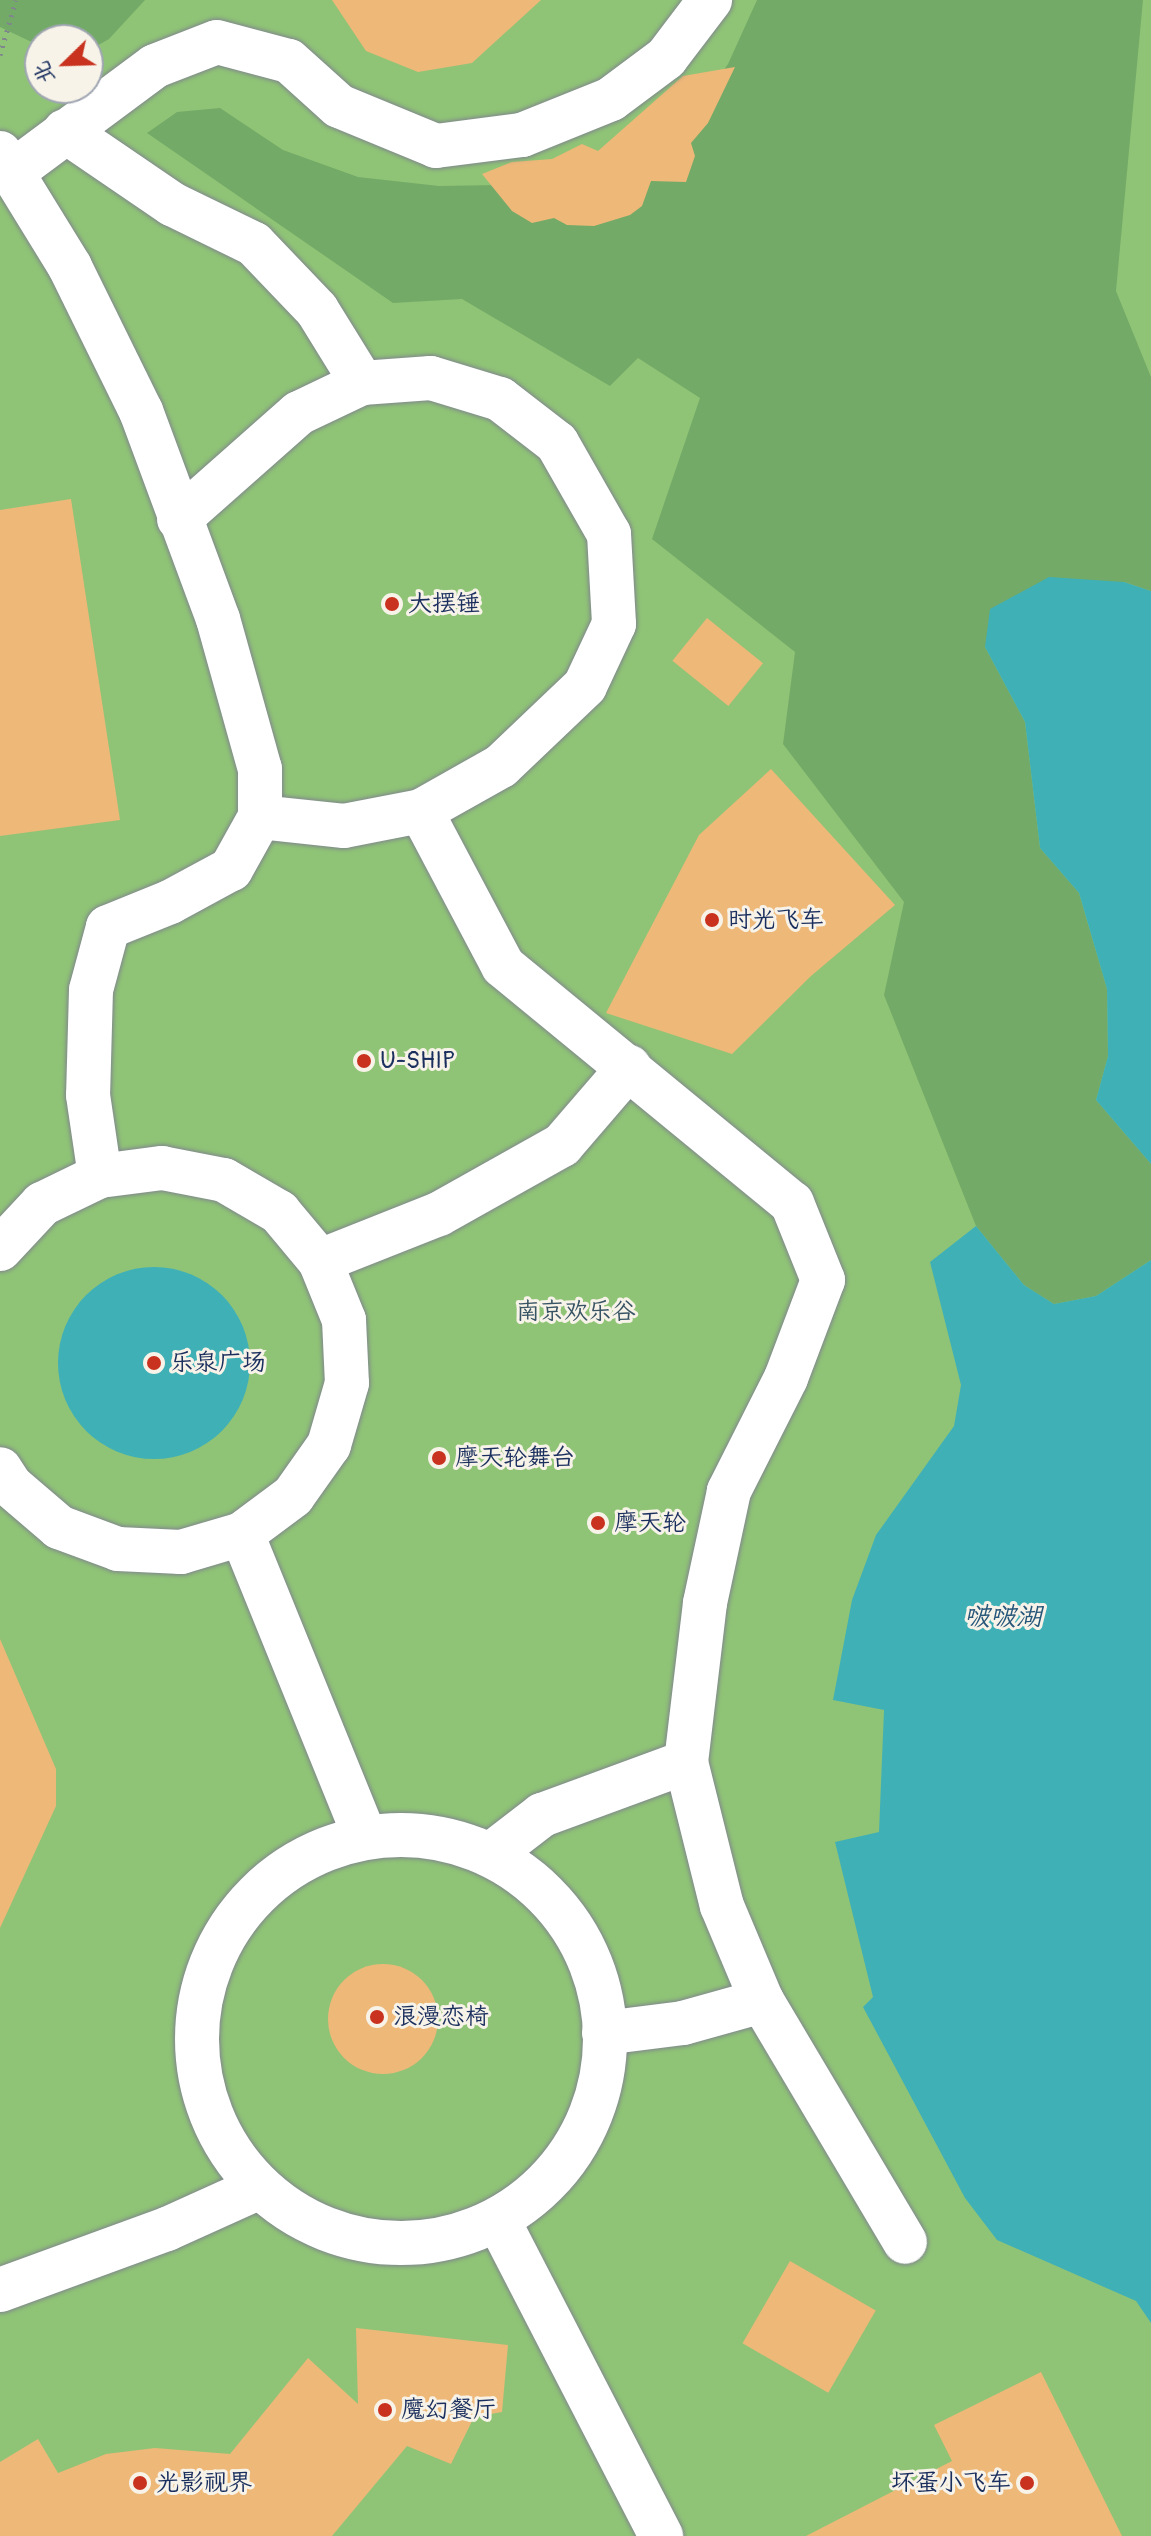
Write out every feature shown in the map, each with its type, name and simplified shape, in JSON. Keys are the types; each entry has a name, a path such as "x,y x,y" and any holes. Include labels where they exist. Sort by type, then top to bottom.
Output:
{"street":[{"path":"100,1176 88,1095 91,990 108,927 170,902 231,869 260,817 257,757 218,619 141,411 70,267 7,162 65,131 155,66 217,42 289,61 339,106 436,146 522,135 611,99 666,58 710,0"},
{"path":"65,131 172,204 254,244 317,310 362,383"},
{"path":"179,519 299,413 362,383 431,378 500,399 557,443 609,534 614,624 585,686 501,766 421,811 344,826 260,817"},
{"path":"421,811 503,966 792,1203 823,1280 786,1378 729,1491 705,1603 686,1762 722,1906 762,2001 905,2242"},
{"path":"320,1261 439,1214 562,1145 629,1067"},
{"path":"0,1249 42,1204 100,1176 162,1168 224,1180 279,1212 320,1261 344,1320 347,1383 333,1432 293,1496 242,1534 181,1552 118,1549 59,1527 11,1486 0,1469"},
{"path":"242,1534 365,1837"},
{"path":"490,1855 542,1815 686,1762"},
{"path":"429,1836 490,1855 544,1891 582,1942 603,2003 604,2033 604,2067 586,2129 549,2182 498,2220 437,2241 374,2242 312,2224 260,2187 221,2136 200,2075 198,2011 217,1949 253,1896 304,1858 365,1837 429,1836"},
{"path":"604,2033 683,2023 762,2001"},
{"path":"0,2290 167,2229 260,2187"},
{"path":"498,2220 661,2536"}],"path":[{"path":"0,55 16,0"}],"green space":[{"name":"南京欢乐谷","path":"0,0 1151,0 1151,2536 0,2536"},
{"path":"0,0 145,0 104,42 104,24 24,24 24,38 0,27"},
{"path":"757,0 1143,0 1116,291 1151,377 1151,591 1124,582 985,647 1025,722 1040,848 1079,893 1107,989 1108,1056 1096,1100 1151,1164 1151,1260 1096,1296 1054,1304 1024,1285 976,1226 884,995 904,902 783,744 795,652 652,539 700,398 638,358 610,386 462,299 393,303 147,133 177,112 220,108 283,150 358,177 439,186 499,185 675,139 728,64"}],"water":[{"path":"1049,577 1124,582 1151,591 1151,1164 1096,1100 1108,1056 1107,989 1079,893 1040,848 1025,722 985,647 990,609"},
{"name":"啵啵湖","path":"976,1226 1024,1285 1054,1304 1096,1296 1151,1260 1151,2323 1136,2301 997,2240 965,2198 863,2007 873,1997 835,1842 879,1832 884,1710 833,1700 852,1600 876,1535 954,1426 961,1385 930,1262"},
{"name":"乐泉广场","path":"154,1267 191,1274 222,1295 243,1326 250,1363 243,1400 222,1431 191,1452 154,1459 117,1452 86,1431 65,1400 58,1363 65,1326 86,1295 117,1274"}],"building":[{"path":"332,0 541,0 472,63 418,72 366,51"},
{"path":"735,67 708,123 691,143 695,156 686,182 651,181 642,206 630,215 594,226 567,225 554,218 532,223 512,211 482,174 512,162 552,159 582,144 598,151 683,76"},
{"path":"71,499 120,820 0,836 0,510"},
{"path":"707,618 763,663 728,706 672,661"},
{"path":"771,769 895,905 811,976 732,1054 606,1013 699,835"},
{"path":"0,1639 56,1769 56,1806 0,1928"},
{"path":"383,1964 404,1969 422,1980 433,1998 438,2019 433,2040 422,2058 404,2069 383,2074 362,2069 344,2058 333,2040 328,2019 333,1998 344,1980 362,1969"},
{"path":"790,2261 876,2310 828,2393 742,2343"},
{"path":"356,2328 508,2345 502,2412 474,2417 451,2464 407,2446 332,2536 0,2536 0,2462 38,2439 58,2473 106,2454 155,2448 230,2454 308,2358 358,2404"},
{"path":"1041,2372 1122,2536 806,2536 952,2461 934,2425"}],"place":[{"name":"大摆锤","path":"392,604"},
{"name":"时光飞车","path":"712,920"},
{"name":"U-SHIP","path":"364,1061"},
{"name":"乐泉广场","path":"154,1363"},
{"name":"摩天轮舞台","path":"439,1458"},
{"name":"摩天轮","path":"598,1523"},
{"name":"浪漫恋椅","path":"377,2017"},
{"name":"魔幻餐厅","path":"385,2410"},
{"name":"光影视界","path":"140,2483"},
{"name":"坏蛋小飞车","path":"1027,2483"}]}
